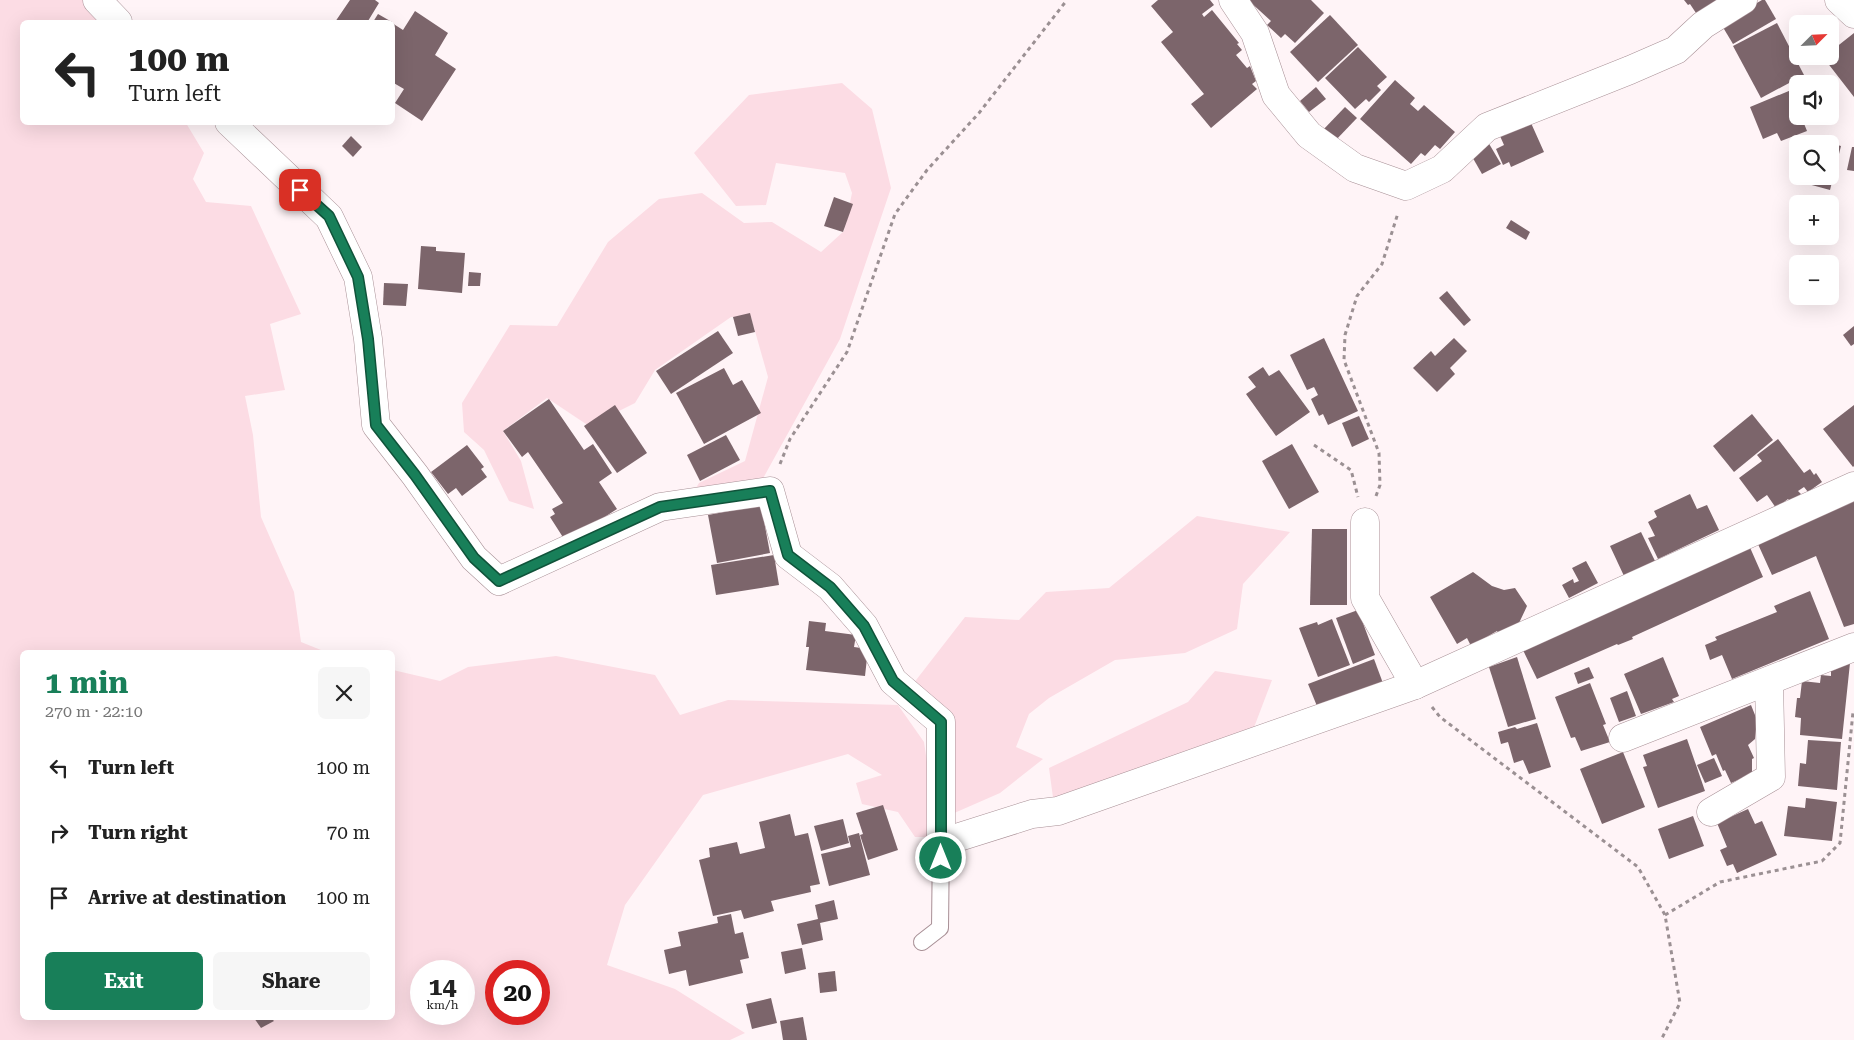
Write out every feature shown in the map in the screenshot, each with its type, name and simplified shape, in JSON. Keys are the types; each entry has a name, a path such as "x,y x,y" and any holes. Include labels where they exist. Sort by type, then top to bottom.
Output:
{"street":[{"path":"97,0 116,20"},
{"path":"1233,0 1255,33 1276,95 1309,135 1355,168 1406,186 1442,169 1487,127 1676,50 1703,25 1743,0"},
{"path":"1839,0 1854,14"},
{"path":"232,125 329,216 358,277 368,339 376,425 415,475 474,558 499,581 660,507 770,491 788,555 830,587 864,626 893,681 941,722 941,840 956,838 1032,814 1058,811 1415,685 1854,486"},
{"path":"1365,522 1365,598 1415,685"},
{"path":"1623,738 1854,647"},
{"path":"1711,812 1771,777 1769,681"}],"lane":[{"path":"922,942 940,928 941,840"}],"path":[{"path":"770,491 790,439 847,352 895,214 927,170 979,113 1068,0"},
{"path":"1365,522 1380,485 1379,453 1344,360 1345,335 1356,296 1382,264 1406,186"},
{"path":"1314,445 1350,470 1365,522"},
{"path":"1415,685 1440,717 1638,867 1665,915 1680,1003 1661,1040"},
{"path":"1665,915 1720,882 1822,861 1840,843 1854,712"}],"shaded area":[{"path":"0,0 87,0 105,20 20,20 20,125 187,125 204,153 193,179 206,202 251,206 301,314 270,324 285,390 245,396 253,435 261,517 294,592 301,642 321,650 20,650 20,1020 395,1020 395,670 440,681 468,667 556,656 655,675 680,715 728,700 898,705 924,742 931,789 928,837 915,837 898,812 862,804 856,783 882,775 848,754 703,795 625,905 607,965 675,989 745,1033 730,1040 0,1040"},
{"path":"842,83 872,109 891,188 840,339 761,482 694,491 699,483 745,461 768,377 751,317 731,317 655,370 635,403 589,426 547,398 503,431 521,461 534,509 509,501 484,450 464,432 462,403 510,325 557,326 608,242 659,199 702,193 744,223 772,222 821,252 844,231 852,193 845,173 776,163 766,205 736,206 694,153 749,95"},
{"path":"1197,516 1290,532 1243,584 1237,629 1185,653 1115,660 1049,698 1029,714 1016,747 1043,759 1000,793 952,814 954,725 913,684 965,617 1019,620 1046,592 1109,588"},
{"path":"1215,671 1272,680 1253,730 1054,805 1049,768 1188,702"}],"building":[{"path":"350,0 375,0 379,3 369,20 336,20"},
{"path":"1158,0 1210,0 1214,5 1202,14 1204,17 1212,10 1239,43 1237,44 1242,50 1236,55 1247,68 1250,66 1256,81 1252,84 1257,89 1211,128 1191,104 1204,94 1161,42 1173,32 1151,6"},
{"path":"1248,0 1311,0 1324,13 1295,43 1285,34 1281,38 1267,25 1271,21"},
{"path":"1684,0 1720,0 1698,16 1690,4 1688,5"},
{"path":"1765,0 1776,19 1733,44 1721,24"},
{"path":"415,11 448,33 435,55 456,69 422,121 395,103 404,89 395,84 395,25 403,30"},
{"path":"378,14 388,20 374,20"},
{"path":"1330,15 1358,45 1318,82 1290,52"},
{"path":"1777,23 1789,46 1789,65 1799,65 1804,75 1789,75 1789,83 1761,98 1733,46"},
{"path":"1854,33 1854,97 1839,75 1829,65 1839,65 1839,45"},
{"path":"1358,47 1387,77 1377,86 1381,90 1369,102 1366,99 1355,109 1325,78"},
{"path":"1395,80 1415,98 1410,104 1418,111 1424,105 1455,132 1440,149 1435,145 1425,156 1421,153 1411,164 1360,119"},
{"path":"1316,87 1326,99 1309,112 1300,101"},
{"path":"1789,91 1789,125 1805,125 1807,131 1797,135 1789,135 1789,138 1781,141 1777,133 1763,139 1750,107"},
{"path":"1345,107 1357,118 1334,142 1322,131"},
{"path":"1531,123 1544,152 1511,167 1509,162 1503,165 1496,149 1504,145 1500,136"},
{"path":"351,136 362,147 353,157 342,146"},
{"path":"1488,142 1501,164 1482,174 1470,153"},
{"path":"1852,147 1854,147 1854,171 1847,170"},
{"path":"1812,185 1831,185 1830,190"},
{"path":"834,197 853,204 843,232 824,226"},
{"path":"1511,220 1530,232 1526,240 1506,228"},
{"path":"421,246 436,247 436,251 465,253 462,293 418,289"},
{"path":"469,272 481,273 480,286 468,286"},
{"path":"384,283 408,284 406,306 383,305"},
{"path":"1447,291 1471,320 1464,326 1439,298"},
{"path":"750,313 755,332 738,336 733,317"},
{"path":"1854,326 1854,344 1851,346 1843,335"},
{"path":"718,331 733,353 671,394 656,371"},
{"path":"1324,338 1358,411 1328,425 1323,414 1319,416 1311,399 1318,395 1314,387 1307,390 1290,355"},
{"path":"1454,338 1467,351 1450,368 1455,374 1437,392 1413,368 1431,351 1435,356"},
{"path":"1263,367 1269,376 1279,370 1310,412 1276,436 1246,394 1256,387 1248,377"},
{"path":"724,368 733,385 742,380 761,413 704,444 676,393"},
{"path":"549,399 584,450 593,444 612,473 599,482 617,509 566,542 550,517 555,514 552,509 563,503 528,452 522,457 503,431"},
{"path":"615,405 647,453 617,473 584,426"},
{"path":"1854,405 1854,466 1853,467 1823,429"},
{"path":"1752,414 1773,440 1734,472 1713,446"},
{"path":"1359,416 1369,439 1352,447 1342,423"},
{"path":"726,435 740,460 700,481 687,455"},
{"path":"1778,439 1804,473 1810,469 1814,475 1816,473 1822,482 1808,492 1804,487 1798,491 1801,494 1791,502 1788,499 1776,508 1767,495 1757,502 1739,478 1762,461 1757,455"},
{"path":"1292,444 1319,492 1289,509 1262,461"},
{"path":"467,445 484,467 481,469 487,477 462,496 456,488 448,494 431,472"},
{"path":"1854,493 1854,624 1844,627 1816,556 1772,575 1757,542"},
{"path":"1690,494 1697,509 1707,505 1719,530 1658,559 1648,538 1655,536 1648,522 1657,517 1654,511"},
{"path":"761,505 770,553 717,563 708,515"},
{"path":"1312,529 1347,529 1347,605 1310,605"},
{"path":"1641,532 1655,561 1624,576 1610,546"},
{"path":"1748,543 1763,577 1632,637 1633,639 1617,644 1537,679 1521,646"},
{"path":"774,555 779,585 716,595 711,565"},
{"path":"1586,561 1598,583 1569,598 1562,585 1573,579 1574,583 1579,581 1572,568"},
{"path":"1473,572 1492,586 1504,590 1515,588 1527,606 1519,623 1499,634 1497,631 1471,646 1467,638 1457,644 1430,597"},
{"path":"1810,591 1829,639 1732,679 1722,655 1710,660 1705,645 1717,640 1715,637 1777,612 1774,606"},
{"path":"1358,610 1375,655 1353,664 1336,618"},
{"path":"1332,619 1350,665 1318,677 1299,628 1317,622 1318,625"},
{"path":"809,621 826,623 825,631 856,635 854,647 868,649 865,676 806,670 809,647 806,647"},
{"path":"1517,657 1536,719 1508,727 1489,667"},
{"path":"1663,657 1679,696 1672,699 1674,702 1641,714 1624,674"},
{"path":"1374,659 1384,686 1319,711 1308,684"},
{"path":"1850,663 1842,739 1800,735 1801,718 1795,717 1797,698 1800,698 1802,681 1820,683 1821,675 1831,676 1831,671"},
{"path":"1589,667 1594,678 1578,684 1574,673"},
{"path":"1590,683 1606,724 1603,725 1610,742 1581,751 1575,737 1571,738 1555,697"},
{"path":"1627,691 1636,716 1619,722 1610,698"},
{"path":"1751,705 1757,720 1755,739 1748,745 1754,758 1752,759 1752,774 1731,783 1725,770 1723,771 1716,754 1712,756 1700,727"},
{"path":"1537,723 1551,767 1529,774 1523,760 1514,763 1508,742 1501,744 1498,732"},
{"path":"1687,739 1705,791 1658,808 1643,767 1647,766 1643,755"},
{"path":"1808,740 1841,742 1837,790 1798,786 1800,763 1806,764"},
{"path":"1623,752 1645,807 1602,824 1580,769"},
{"path":"1714,758 1722,776 1705,783 1697,765"},
{"path":"1806,798 1837,802 1832,841 1784,836 1788,806 1805,808"},
{"path":"883,805 898,850 868,860 860,835 863,834 856,813"},
{"path":"1748,809 1755,824 1762,821 1777,855 1737,873 1733,864 1727,866 1720,850 1727,847 1717,823"},
{"path":"790,814 795,836 808,833 820,884 810,886 811,892 771,901 774,911 744,919 741,910 713,916 699,860 710,857 709,848 737,842 740,854 765,848 759,822"},
{"path":"1693,816 1704,846 1669,859 1658,829"},
{"path":"843,819 849,843 821,851 814,826"},
{"path":"859,833 870,875 829,886 821,854 851,847 848,836"},
{"path":"834,900 838,919 820,923 823,940 802,945 797,924 818,919 815,905"},
{"path":"731,914 735,934 743,932 749,958 740,960 743,973 689,986 686,970 669,974 664,950 681,946 678,932 718,923 717,917"},
{"path":"802,948 806,969 785,974 781,952"},
{"path":"835,971 837,991 820,993 818,973"},
{"path":"771,998 777,1023 752,1029 746,1004"},
{"path":"803,1017 807,1040 783,1040 780,1021"},
{"path":"255,1020 274,1021 261,1028"}],"route":[{"path":"300,190 329,216 358,277 368,339 376,425 415,475 474,558 499,581 660,507 770,491 788,555 830,587 864,626 893,681 941,722 941,858"}]}
